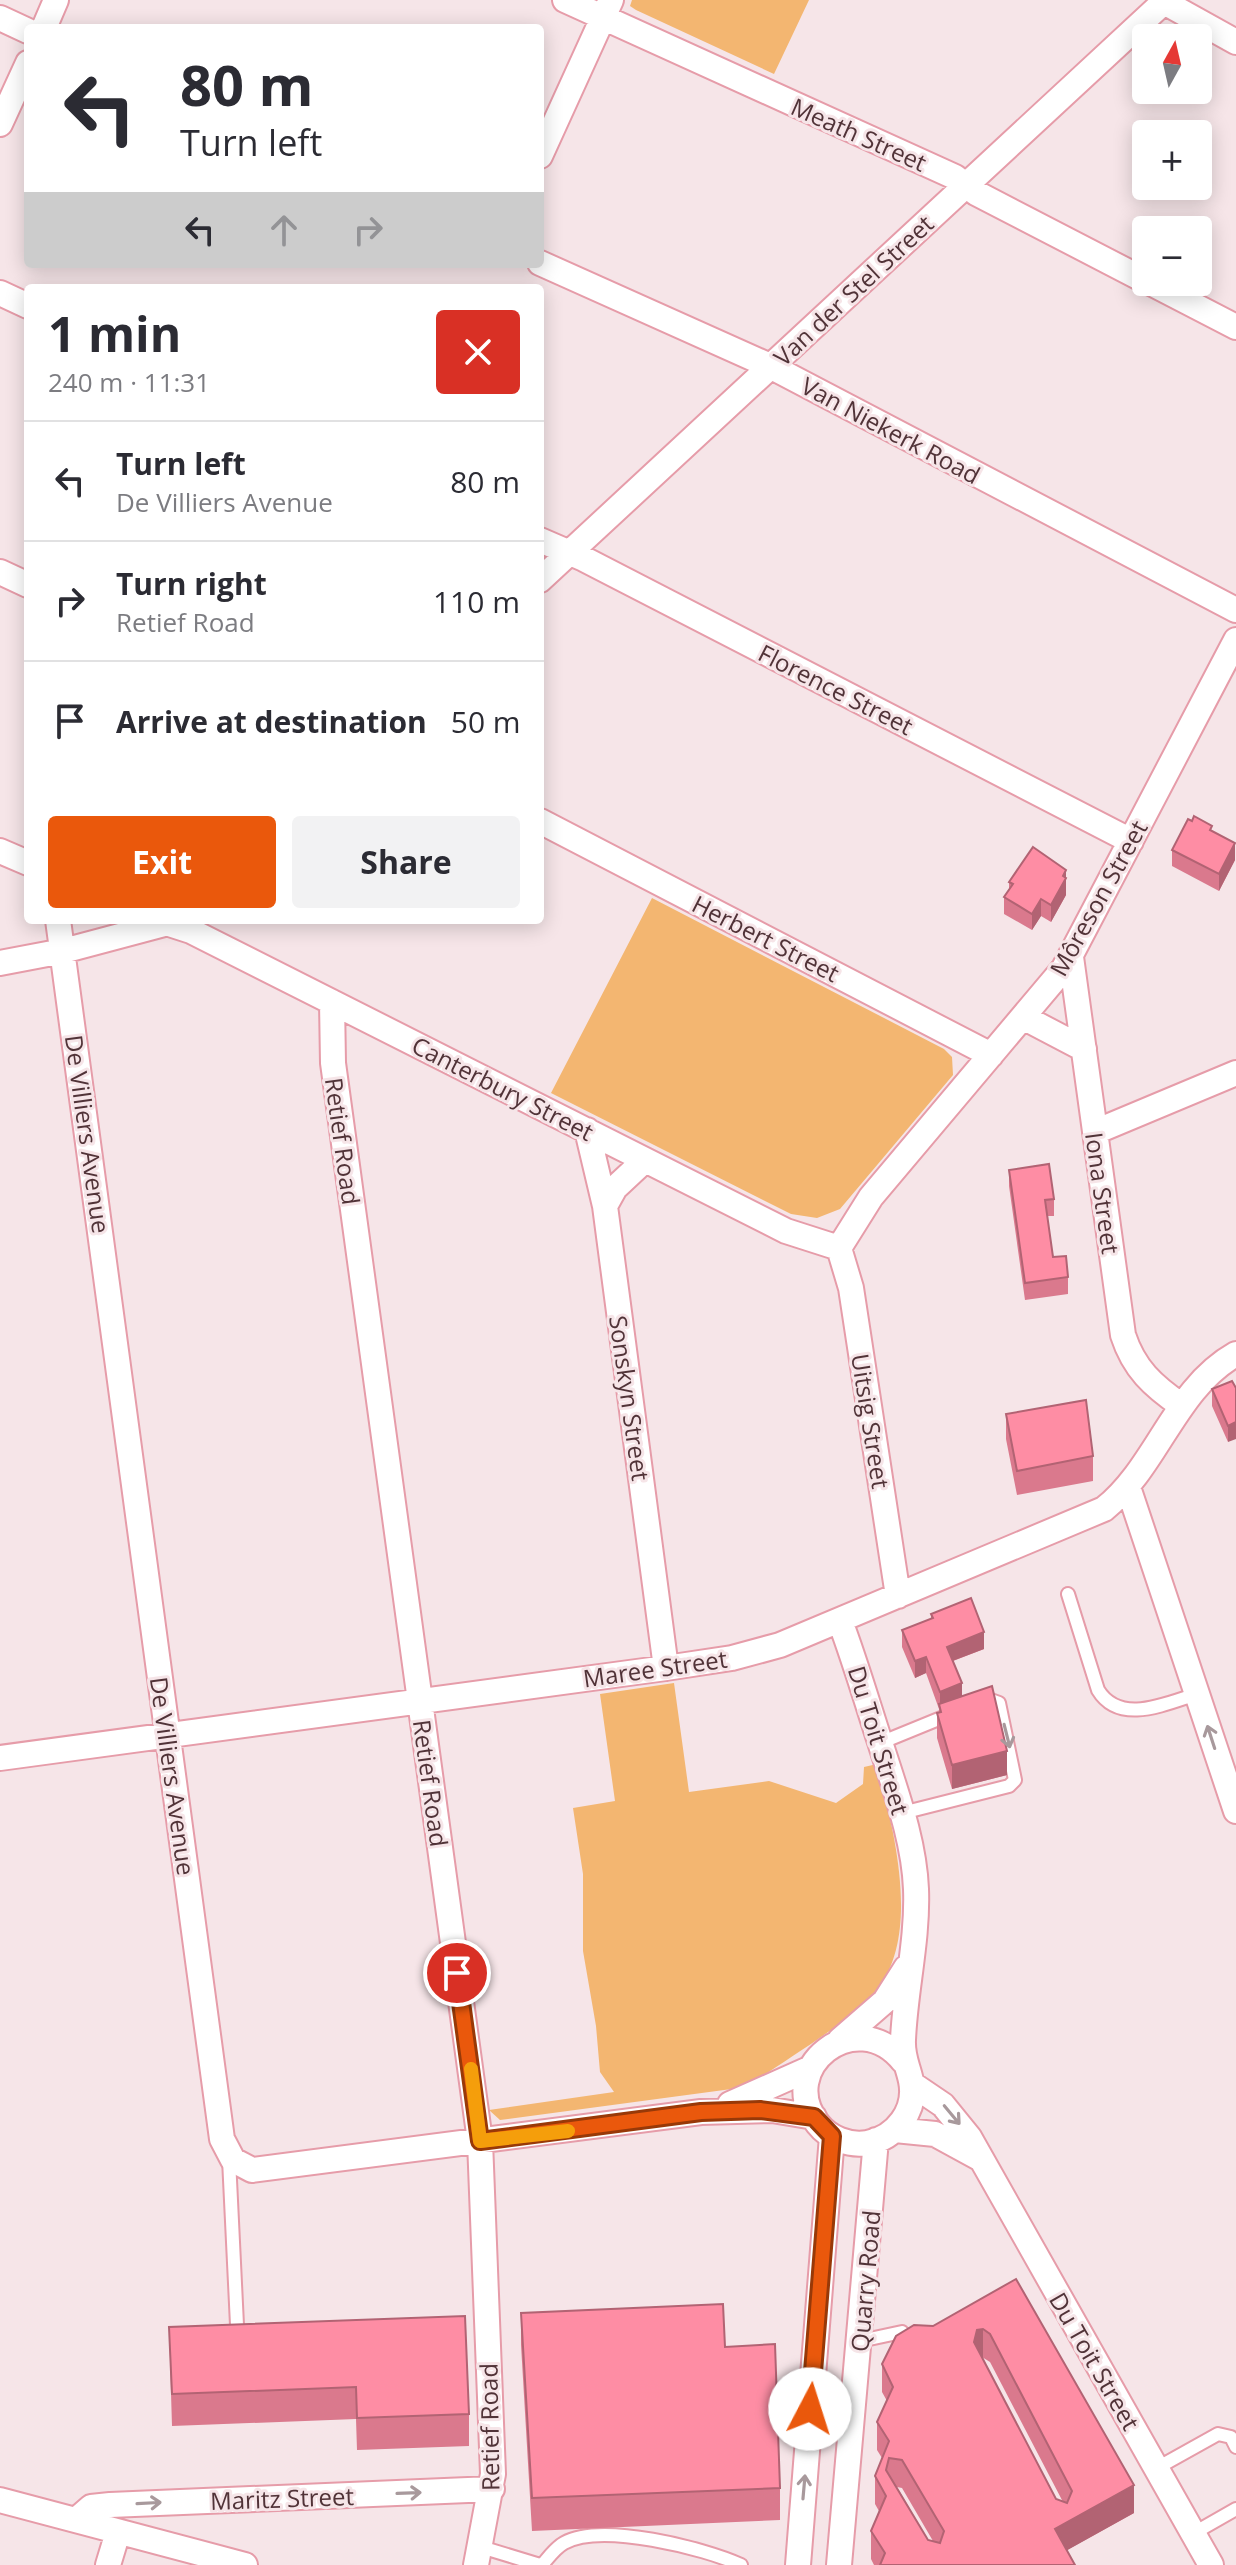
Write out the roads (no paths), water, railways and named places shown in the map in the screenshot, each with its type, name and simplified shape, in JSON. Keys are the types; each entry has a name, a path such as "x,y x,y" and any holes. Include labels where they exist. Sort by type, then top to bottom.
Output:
{"street":[{"path":"46,24 56,0"},
{"name":"Meath Street","path":"565,0 607,9 966,185 1132,273"},
{"path":"1164,1 1236,42"},
{"name":"Van der Stel Street","path":"544,576 1164,1"},
{"path":"544,147 607,9"},
{"path":"0,18 24,29"},
{"path":"0,124 24,72"},
{"name":"Van Niekerk Road","path":"544,265 770,366 1236,610"},
{"path":"0,293 24,304"},
{"name":"Meath Street","path":"1176,296 1236,327"},
{"name":"Florence Street","path":"544,542 1131,841"},
{"path":"0,572 24,583"},
{"name":"Môreson Street","path":"839,1248 871,1197 1071,957 1236,640"},
{"name":"Herbert Street","path":"544,823 991,1055"},
{"path":"0,851 24,861"},
{"name":"De Villiers Avenue","path":"59,924 222,2139 229,2155"},
{"path":"0,963 63,951 157,924"},
{"name":"Canterbury Street","path":"174,924 786,1231 839,1248"},
{"name":"Iona Street","path":"1071,957 1126,1344 1142,1374 1182,1406"},
{"name":"Retief Road","path":"332,1002 333,1063 480,2141 492,2489 478,2556"},
{"path":"1023,1017 1084,1049"},
{"path":"1095,1132 1236,1073"},
{"name":"Sonskyn Street","path":"587,1130 605,1206 666,1668"},
{"path":"605,1206 610,1173 622,1148"},
{"path":"605,1206 615,1188 645,1160"},
{"name":"Uitsig Street","path":"839,1248 851,1288 898,1596"},
{"name":"Maree Street","path":"0,1758 732,1658 840,1621 1093,1515 1128,1487 1182,1406 1226,1361"},
{"path":"1128,1487 1236,1811"},
{"name":"Du Toit Street","path":"840,1621 902,1813 916,1888 903,2061"},
{"name":"Du Toit Street","path":"838,2042 885,2001 912,1955"},
{"path":"701,2112 770,2089 811,2068 823,2053 838,2042 871,2039 890,2048 903,2061 912,2084 909,2109 886,2135"},
{"path":"811,2068 806,2093 814,2117 832,2136 858,2144 886,2135 935,2134 979,2158"},
{"name":"Du Toit Street","path":"912,2084 943,2105 961,2126 1211,2565"},
{"path":"229,2155 252,2170 701,2112 772,2110 814,2117"},
{"name":"Quarry Road","path":"839,2565 860,2341 886,2135"},
{"name":"Quarry Road","path":"798,2565 832,2136"},
{"name":"Maritz Street","path":"76,2520 91,2507 110,2505 492,2489"},
{"path":"0,2500 245,2565"},
{"path":"108,2565 118,2532"}],"lane":[{"path":"1068,1594 1098,1690 1107,1701 1121,1708 1141,1710 1197,1694"},
{"path":"880,1743 988,1699 999,1703 1017,1775 1013,1783 902,1813"},
{"path":"229,2155 237,2325"},
{"path":"860,2341 902,2332"},
{"path":"1157,2468 1218,2434 1231,2437 1236,2447"},
{"path":"1194,2533 1236,2509"},
{"path":"478,2556 541,2565 568,2540 620,2536 659,2539 741,2565"}]}
